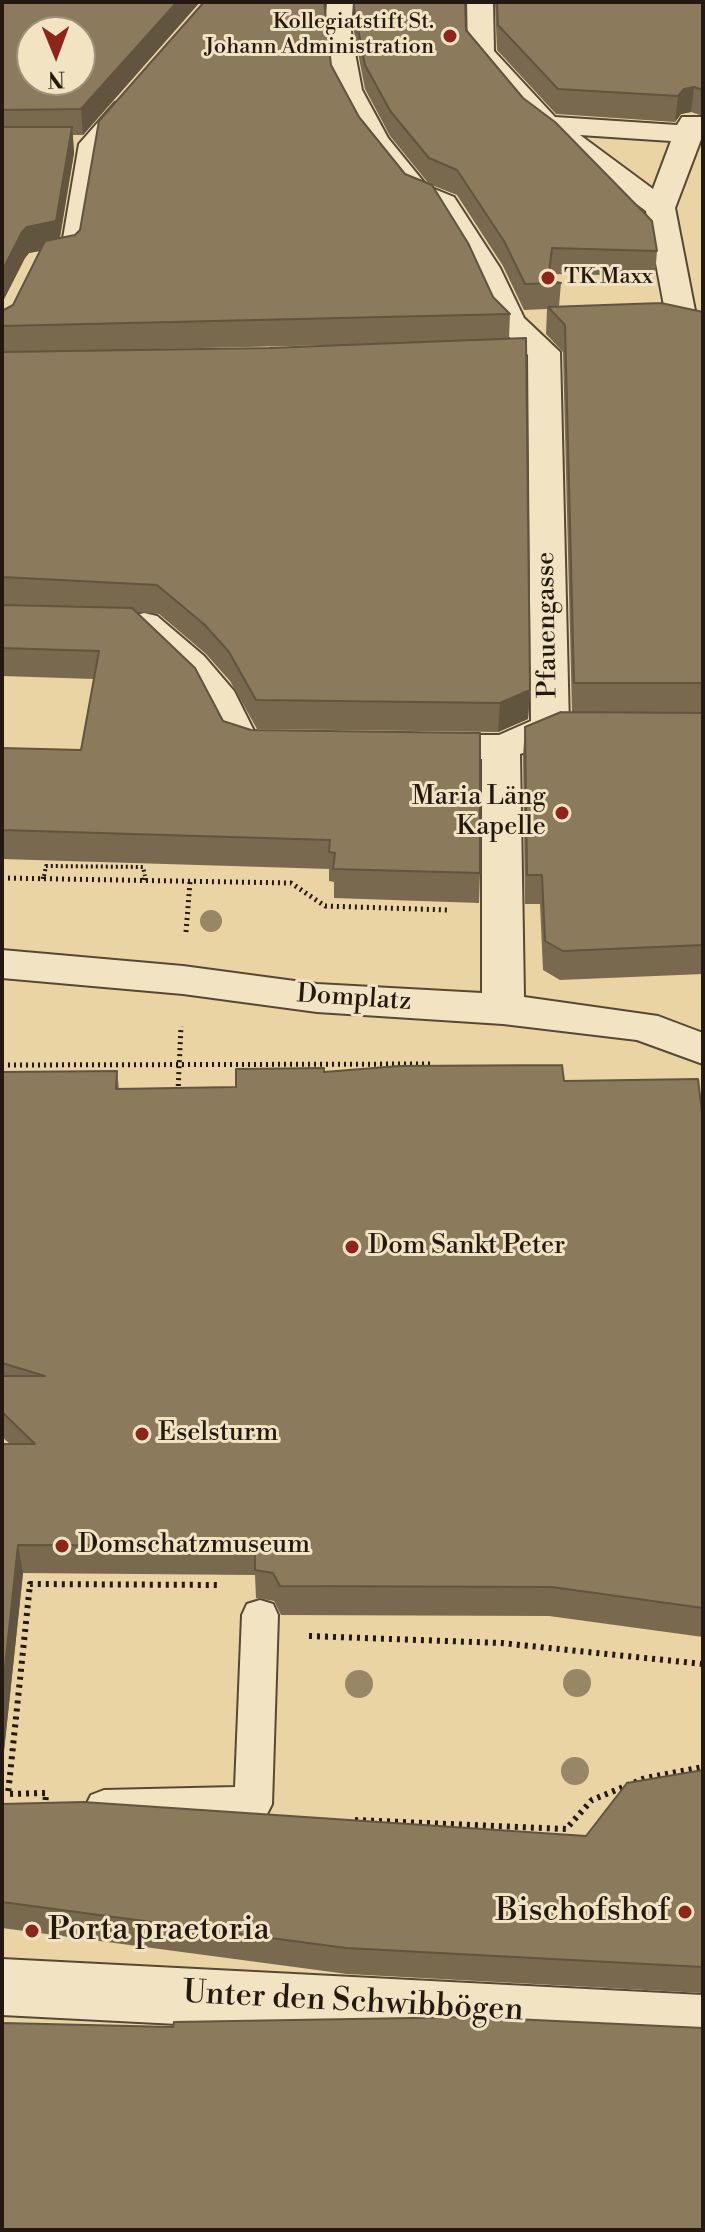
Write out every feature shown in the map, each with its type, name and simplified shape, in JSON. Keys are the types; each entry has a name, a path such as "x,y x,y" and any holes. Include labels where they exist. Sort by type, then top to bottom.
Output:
{"street":[{"path":"338,4 348,90 369,128 417,192 444,203 485,268 511,323 544,352"},
{"path":"450,5 480,4 481,52 540,120 660,208"},
{"path":"540,120 691,128 660,208 679,317"},
{"path":"511,323 561,322"},
{"path":"499,354 544,352"},
{"name":"Pfauengasse","path":"501,747 565,726 544,352"},
{"path":"112,623 144,624 191,664 215,691 240,740 268,747 315,747"},
{"path":"377,747 501,747 503,1009"},
{"name":"Domplatz","path":"2,964 183,980 317,998 503,1009 643,1026 703,1049"},
{"name":"Unter den Schwibbögen","path":"2,1987 703,2023"}],"lane":[{"path":"30,274 37,260 70,255 82,144 131,97"},
{"path":"44,1814 253,1804 260,1615"}],"path":[{"path":"43,879 46,866 130,865 146,868 144,880"},
{"path":"2,878 291,883 325,906 501,912"},
{"path":"81,1078 82,1064"},
{"path":"2,1065 434,1064"},
{"path":"178,1087 178,1104"},
{"path":"180,1574 180,1585"},
{"path":"342,1820 566,1829 592,1800 645,1778 703,1767"},
{"path":"402,1822 402,1837"}],"building":[{"path":"2,2 177,2 96,92 96,16 16,16 16,96 93,96 81,109 2,110"},
{"path":"204,2 324,2 331,65 359,117 405,174 432,185 468,243 493,297 510,314 2,326 2,311 13,305 45,241 75,235 80,230 99,121"},
{"path":"354,2 465,2 466,30 523,98 555,122 652,221 657,251 552,248 548,280 561,283 525,284 504,241 457,170 429,158 391,112 365,65"},
{"path":"497,2 703,2 703,90 694,87 684,89 678,96 558,89 498,25"},
{"path":"2,127 72,127 56,221 27,227 2,271"},
{"path":"661,303 703,312 703,683 574,683 565,325 548,307"},
{"path":"526,338 530,690 500,703 256,700 229,652 205,625 157,585 2,577 2,352 269,348"},
{"path":"2,605 132,608 195,668 223,721 251,730 480,733 480,873 333,869 335,853 329,852 330,840 2,830 2,748 81,750 99,651 2,648"},
{"path":"561,712 703,713 703,945 563,951 545,941 542,875 527,875 525,727"},
{"path":"562,1065 564,1081 698,1079 703,1121 703,1608 552,1587 280,1586 273,1573 255,1570 255,1546 18,1545 2,1695 2,1444 35,1444 2,1412 2,1376 45,1376 2,1363 2,1072 117,1071 116,1089 236,1087 236,1069 324,1068 324,1072 399,1066"},
{"path":"703,1770 703,1967 346,1948 2,1902 2,1804 83,1802 586,1836 627,1783"},
{"path":"472,2017 703,2028 703,2230 2,2230 2,2023 173,2027 174,2022"}],"place":[{"name":"Kollegiatstift St. Johann Administration","path":"450,36"},
{"name":"TK Maxx","path":"548,278"},
{"name":"Maria Läng Kapelle","path":"562,813"},
{"name":"Dom Sankt Peter","path":"352,1247"},
{"name":"Eselsturm","path":"142,1434"},
{"name":"Domschatzmuseum","path":"62,1546"},
{"name":"Bischofshof","path":"685,1912"},
{"name":"Porta praetoria","path":"32,1931"}]}
